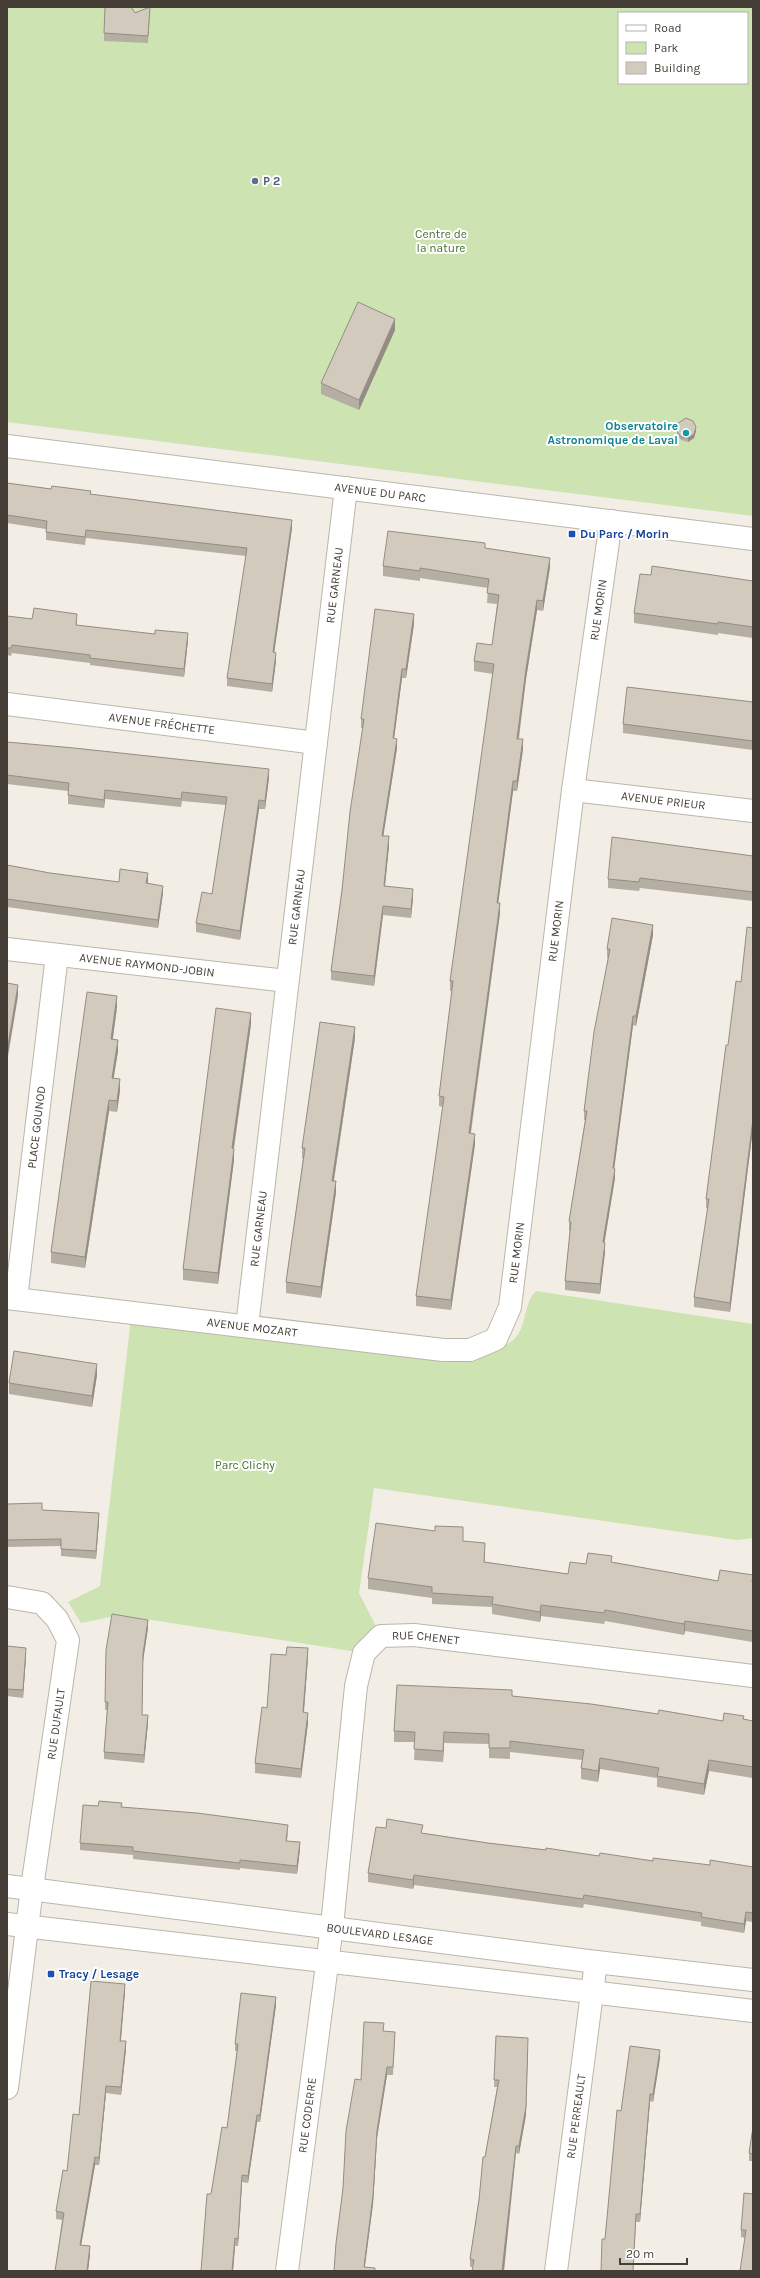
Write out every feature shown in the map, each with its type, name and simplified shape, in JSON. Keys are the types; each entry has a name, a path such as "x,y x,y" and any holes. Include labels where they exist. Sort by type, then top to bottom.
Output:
{"street":[{"name":"AVENUE DU PARC","path":"7,446 753,539"},
{"name":"RUE GARNEAU","path":"247,1326 346,488"},
{"name":"RUE MORIN","path":"496,1339 510,1307 573,790 611,521"},
{"name":"AVENUE FRÉCHETTE","path":"7,704 316,743"},
{"name":"AVENUE PRIEUR","path":"573,790 753,811"},
{"name":"AVENUE RAYMOND-JOBIN","path":"7,949 288,981"},
{"name":"PLACE GOUNOD","path":"12,1298 57,955"},
{"name":"AVENUE MOZART","path":"12,1298 443,1350 470,1350 496,1339"},
{"name":"RUE DUFAULT","path":"7,1597 42,1603 57,1619 68,1640 32,1888 17,1925 7,2088"},
{"name":"RUE CHENET","path":"327,1960 332,1926 356,1686 364,1653 381,1636 414,1635 753,1676"},
{"name":"BOULEVARD LESAGE","path":"7,1886 332,1926 596,1962 753,1980"},
{"path":"17,1925 327,1960 753,2011"},
{"name":"RUE CODERRE","path":"287,2271 327,1960"},
{"name":"RUE PERREAULT","path":"556,2271 596,1962"}],"green space":[{"name":"Centre de la nature","path":"7,7 753,7 753,516 7,422"},
{"name":"Parc Clichy","path":"536,1291 753,1324 753,1538 737,1540 374,1488 359,1593 381,1636 364,1653 120,1615 81,1623 68,1602 100,1586 131,1318 492,1351 512,1341 517,1336 521,1330 529,1303"}],"building":[{"path":"105,7 131,7 135,13 150,7 148,36 104,33"},
{"path":"358,302 395,319 359,400 321,383"},
{"name":"Observatoire Astronomique de Laval","path":"686,418 693,421 696,427 694,434 688,438 681,437 677,431 677,424"},
{"path":"7,483 51,489 52,486 91,491 90,494 292,520 273,652 276,653 272,684 227,678 247,548 86,530 85,537 46,532 47,521 7,515"},
{"path":"388,531 485,543 485,548 550,558 543,601 537,600 526,669 517,739 523,739 517,781 513,781 497,903 500,903 469,1133 475,1134 451,1300 416,1296 444,1097 439,1096 453,981 450,981 494,664 474,661 477,643 492,645 499,595 487,593 489,579 420,568 420,571 383,566"},
{"path":"652,566 753,581 753,627 634,613 640,574 651,575"},
{"path":"34,608 77,614 76,625 155,634 155,630 188,633 184,669 90,658 90,655 12,645 11,648 7,648 7,616 32,619"},
{"path":"375,609 414,614 406,669 402,669 393,738 397,739 382,836 389,836 384,886 413,889 411,909 383,906 374,976 331,971 342,890 350,812 364,719 361,719"},
{"path":"627,687 753,702 753,741 623,724"},
{"path":"7,742 269,769 265,801 259,800 240,931 196,923 202,892 212,894 227,797 182,792 181,799 105,790 104,800 68,795 69,783 7,775"},
{"path":"612,837 753,856 753,892 640,878 639,882 608,879"},
{"path":"7,865 50,873 119,882 120,869 148,873 146,883 163,886 158,920 7,899"},
{"path":"612,918 653,925 636,1016 633,1016 613,1168 615,1169 603,1242 605,1243 600,1284 565,1281 571,1222 569,1221 587,1111 584,1111 594,1032 610,949 607,949"},
{"path":"747,927 753,928 753,1119 730,1303 694,1297 709,1199 706,1199 726,1045 728,1045 736,981 741,982"},
{"path":"7,983 18,985 7,1051"},
{"path":"87,992 117,996 111,1039 118,1040 112,1078 120,1079 117,1101 109,1100 85,1257 51,1252"},
{"path":"216,1008 251,1013 232,1148 234,1149 218,1273 183,1269"},
{"path":"320,1022 355,1027 332,1181 336,1181 321,1287 286,1282 305,1148 302,1148"},
{"path":"14,1351 97,1364 92,1396 9,1383"},
{"path":"42,1503 42,1510 99,1513 96,1551 61,1549 61,1539 7,1540 7,1504"},
{"path":"376,1523 435,1531 435,1526 463,1527 463,1541 485,1543 484,1562 568,1574 570,1562 586,1564 588,1553 612,1556 611,1562 718,1581 720,1570 753,1575 753,1631 685,1621 684,1624 605,1610 604,1613 541,1605 540,1612 492,1604 493,1597 432,1593 432,1587 368,1578"},
{"path":"112,1614 148,1620 143,1654 142,1715 148,1715 144,1755 104,1752 108,1702 105,1702 106,1650"},
{"path":"7,1646 26,1648 23,1690 7,1689"},
{"path":"287,1647 308,1648 303,1712 308,1713 301,1769 255,1763 262,1707 267,1708 271,1654 286,1655"},
{"path":"397,1685 512,1690 512,1696 591,1704 658,1714 659,1710 723,1721 724,1713 744,1716 743,1719 753,1721 753,1767 709,1760 704,1784 657,1776 659,1768 600,1758 598,1771 581,1768 584,1750 510,1741 510,1748 489,1748 489,1734 444,1732 443,1751 414,1749 415,1732 394,1731"},
{"path":"99,1801 122,1803 121,1807 197,1813 288,1825 286,1841 300,1842 297,1866 240,1860 240,1863 133,1851 133,1847 80,1843 83,1805 98,1806"},
{"path":"387,1819 423,1825 421,1833 488,1843 546,1850 546,1848 599,1856 600,1853 653,1861 653,1858 710,1865 710,1860 753,1867 753,1913 746,1912 744,1924 701,1917 702,1913 584,1895 583,1899 414,1875 413,1880 368,1873 376,1827 386,1828"},
{"path":"91,1981 125,1984 120,2041 126,2041 121,2087 106,2086 99,2158 95,2157 80,2245 90,2246 87,2271 55,2271 64,2213 56,2211 63,2170 67,2171 73,2114 79,2115"},
{"path":"241,1993 276,1997 260,2115 257,2115 248,2176 242,2175 238,2239 235,2238 232,2271 201,2271 207,2194 211,2194 222,2127 227,2128 238,2044 235,2044"},
{"path":"364,2022 384,2023 383,2031 395,2032 393,2067 387,2067 377,2131 373,2196 364,2267 375,2268 375,2271 334,2271 343,2188 346,2131 355,2079 361,2080"},
{"path":"496,2036 528,2038 526,2107 519,2146 516,2146 502,2271 472,2271 474,2260 470,2259 479,2200 483,2157 485,2157 499,2080 494,2080"},
{"path":"630,2046 660,2050 653,2094 650,2094 640,2214 636,2214 633,2271 601,2271 602,2239 605,2239 617,2110 621,2111"},
{"path":"753,2127 753,2154 749,2153"},
{"path":"744,2193 753,2194 753,2271 740,2271 746,2230 741,2230"}],"place":[{"name":"P 2","path":"255,181"},
{"name":"Observatoire Astronomique de Laval","path":"686,433"},
{"name":"Du Parc / Morin","path":"572,534"},
{"name":"Tracy / Lesage","path":"51,1974"}]}
